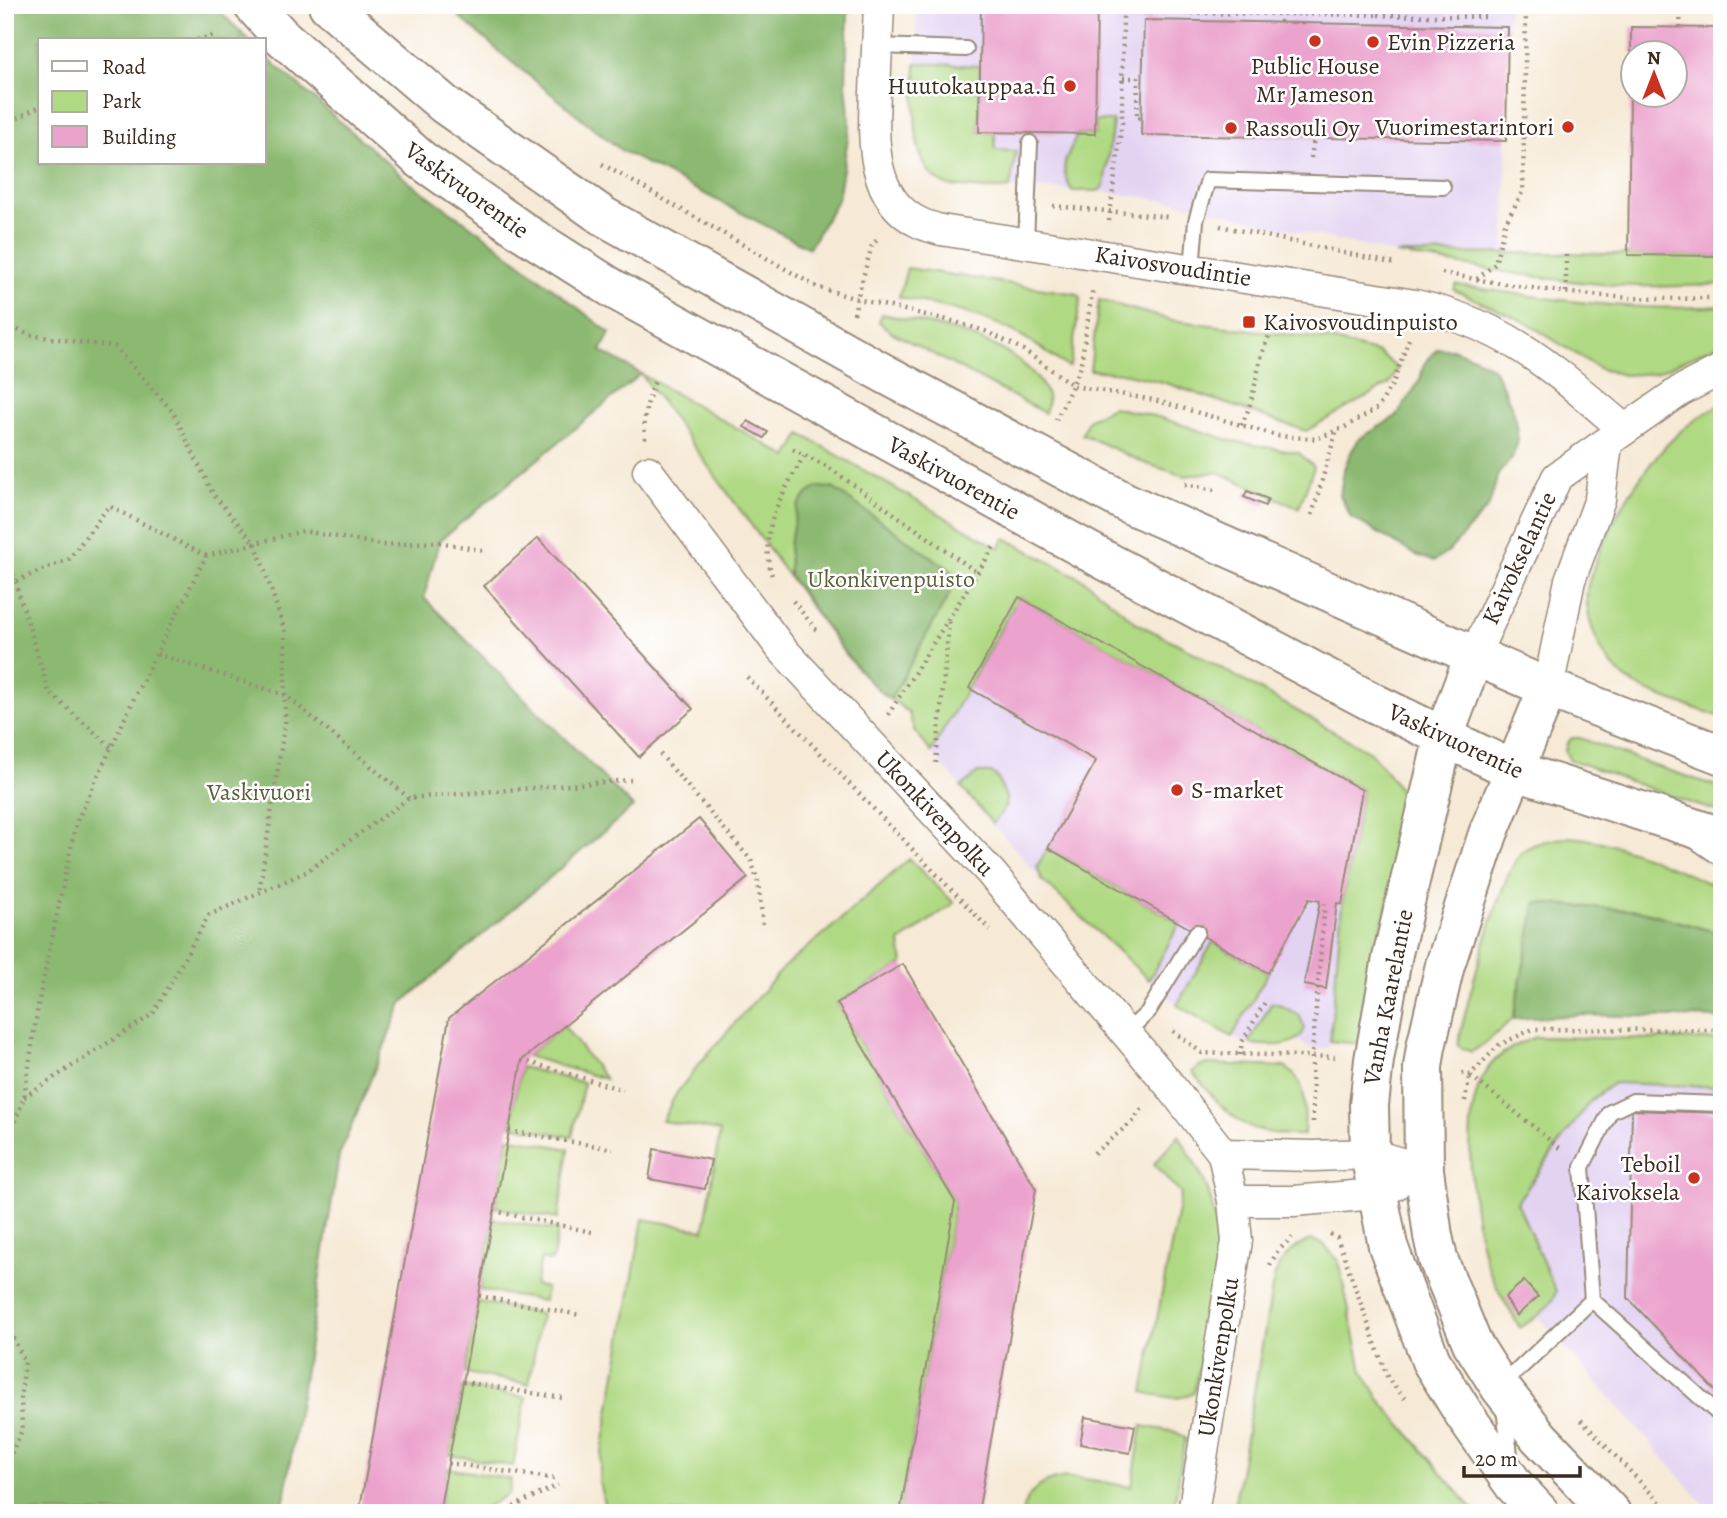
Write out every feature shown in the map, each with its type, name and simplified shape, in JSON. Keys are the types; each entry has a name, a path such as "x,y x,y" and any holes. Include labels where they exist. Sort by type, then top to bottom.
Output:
{"main road":[{"name":"Vaskivuorentie","path":"253,5 281,36 420,159 525,233 615,290 1108,562 1364,697 1513,770 1716,838"},
{"path":"328,5 445,105 603,216 769,311 1127,503 1548,688 1722,755"},
{"name":"Vanha Kaarelantie","path":"1474,656 1444,736 1392,958 1377,1037 1369,1104 1370,1154 1388,1246 1431,1361 1464,1415 1514,1485 1540,1513"},
{"name":"Vanha Kaarelantie","path":"1548,688 1513,770 1467,895 1445,965 1423,1067 1424,1170 1438,1259 1472,1343 1500,1387 1539,1437 1611,1513"}],"street":[{"name":"Kaivosvoudintie","path":"879,5 874,148 882,182 903,212 919,223 941,230 1415,304 1452,313 1482,324 1546,362 1616,436"},
{"name":"Kaivokselantie","path":"1474,656 1557,477 1679,391 1722,369"},
{"name":"Kaivokselantie","path":"1548,688 1570,580 1600,499 1616,436"},
{"name":"Ukonkivenpolku","path":"648,471 781,649 991,873 1168,1083 1223,1154 1233,1200 1237,1241 1194,1513"},
{"path":"1223,1154 1370,1154 1424,1170"},
{"path":"1233,1200 1294,1200 1376,1194 1424,1170"}],"lane":[{"path":"877,46 966,49"},
{"path":"1026,243 1030,143"},
{"path":"1192,269 1196,221 1208,180 1443,187"},
{"path":"1125,1034 1149,1012 1197,932"},
{"path":"1722,1104 1633,1101 1611,1112 1582,1167 1592,1300 1722,1417"},
{"path":"1514,1485 1500,1387 1592,1300"}],"path":[{"path":"1108,5 1108,12 1280,12 1487,17"},
{"path":"1378,5 1378,15"},
{"path":"1476,280 1495,264 1505,224 1523,191 1526,5"},
{"path":"1679,28 1681,5"},
{"path":"1111,210 1122,122 1123,12"},
{"path":"1280,12 1280,23"},
{"path":"205,38 213,36"},
{"path":"1123,78 1138,78 1137,118 1142,118"},
{"path":"5,125 38,107"},
{"path":"595,159 817,287 985,331 1022,349 1074,386 1154,400 1279,436 1317,439 1378,408 1392,383 1408,342 1420,269"},
{"path":"1028,205 1111,210 1196,221 1476,280 1566,292 1687,299 1722,297"},
{"path":"857,299 872,245"},
{"path":"1566,253 1566,292"},
{"path":"1056,420 1080,369 1093,287"},
{"path":"5,324 29,335 115,347 173,412 213,494 256,545 285,631 285,722 259,893"},
{"path":"1241,425 1253,398 1259,366 1275,324"},
{"path":"648,471 643,423 654,382"},
{"path":"1312,515 1336,431"},
{"path":"793,449 828,467 978,573"},
{"path":"779,584 771,573 766,547 768,528 804,456"},
{"path":"16,581 69,559 109,506 206,556 303,531 383,545 439,541 484,551"},
{"path":"878,707 886,718 995,544"},
{"path":"5,548 49,692 111,747"},
{"path":"5,1149 24,1097 40,1000 76,823 206,556"},
{"path":"788,594 820,635"},
{"path":"937,775 936,749 950,618"},
{"path":"157,654 285,695 409,798"},
{"path":"747,677 997,937"},
{"path":"660,754 751,860 758,882 763,925"},
{"path":"24,1097 153,1014 209,915 306,872 409,798 631,780"},
{"path":"1313,1128 1312,1055 1325,901"},
{"path":"1240,1055 1242,1042 1265,1002"},
{"path":"1462,1114 1470,1075 1499,1045 1532,1029 1722,1030"},
{"path":"1202,1053 1312,1055"},
{"path":"522,1060 623,1090"},
{"path":"1456,1071 1470,1075 1582,1167"},
{"path":"1094,1153 1132,1122 1149,1099"},
{"path":"5,1127 13,1126"},
{"path":"509,1131 612,1149"},
{"path":"494,1212 596,1233"},
{"path":"479,1296 580,1315"},
{"path":"5,1327 9,1329 26,1362 21,1393 22,1430 5,1467"},
{"path":"463,1382 563,1398"},
{"path":"1580,1419 1670,1513"},
{"path":"448,1462 557,1482 501,1513"}],"shaded area":[{"path":"916,5 1508,5 1505,253 1396,254 1176,202 1098,191 1010,188 995,190 948,185 922,163 916,143"},
{"path":"1019,597 1362,790 1342,904 1329,1048 1313,1048 1298,1041 1263,1045 1242,1042 1177,1005 1042,880 931,752"},
{"path":"1614,1083 1722,1087 1722,1513 1712,1513 1538,1316 1552,1302 1553,1281 1517,1202 1591,1100"}],"green space":[{"name":"Vaskivuori","path":"5,5 213,5 247,38 38,38 38,164 266,164 266,57 409,182 492,241 610,333 601,351 641,374 439,541 424,598 633,807 402,1003 339,1156 282,1513 5,1513"},
{"path":"446,5 771,5 848,9 846,83 850,126 838,199 809,248 622,151"},
{"path":"916,63 980,66 979,132 995,133 995,150 1016,151 1010,188 950,186 936,179 926,167 919,151 916,133"},
{"path":"1096,121 1113,121 1104,186 1098,191 1072,191 1064,168 1067,156 1077,134 1095,134"},
{"path":"1396,254 1722,256 1722,284 1598,284"},
{"path":"907,268 1077,294 1081,297 1070,365 1068,367 1027,339 986,319 899,297"},
{"path":"1456,285 1622,306 1722,306 1722,343 1656,373 1624,375 1600,369 1525,322 1454,290"},
{"path":"1099,300 1171,320 1330,340 1379,353 1398,369 1389,384 1306,431 1163,382 1122,373 1090,370"},
{"path":"882,314 965,334 1006,352 1023,364 1043,386 1047,394 1045,413 891,332 879,322"},
{"path":"1437,349 1452,349 1476,358 1495,370 1514,412 1518,441 1512,458 1498,474 1489,506 1448,552 1434,561 1416,555 1351,517 1340,495 1344,469 1359,439 1397,416 1420,380 1424,364"},
{"name":"Ukonkivenpuisto","path":"641,374 788,457 801,434 999,548 1005,538 1084,580 1138,624 1370,752 1400,791 1407,816 1401,856 1372,961 1359,1044 1330,1041 1342,904 1362,790 1019,597 931,752 914,730 909,713 869,681 846,655"},
{"path":"1722,402 1722,717 1654,694 1619,673 1605,656 1594,635 1588,612 1587,590 1609,531 1641,477 1667,444 1682,430"},
{"path":"1112,407 1158,417 1232,441 1299,453 1314,467 1299,508 1218,472 1185,476 1144,463 1082,434 1088,420"},
{"name":"Ukonkivenpuisto","path":"818,487 833,488 956,574 949,595 890,700 846,655 789,574 789,544 798,506 808,493"},
{"path":"1572,738 1580,738 1722,788 1722,813 1569,759 1565,751"},
{"path":"978,773 991,773 997,777 1006,798 1005,807 993,824 961,787"},
{"path":"1570,837 1628,850 1722,889 1722,934 1642,911 1537,903 1513,1019 1471,1052 1458,1046 1484,943 1514,863 1523,851 1534,845"},
{"path":"1048,848 1180,923 1149,980 1042,880 1037,866"},
{"path":"909,859 954,903 900,942 903,964 837,1003 955,1202 900,1513 606,1513 599,1481 601,1458 643,1219 704,1230 720,1131 662,1121 676,1094 700,1063 785,966"},
{"path":"1536,903 1642,911 1722,934 1722,1018 1581,1015 1513,1019"},
{"path":"1213,942 1268,973 1232,1037 1177,1005"},
{"path":"1276,1003 1299,1015 1305,1028 1301,1035 1282,1045 1251,1044 1250,1041 1271,1004"},
{"path":"564,1026 605,1079 527,1056"},
{"path":"1536,1037 1722,1040 1722,1087 1614,1083 1591,1100 1517,1202 1556,1292 1546,1308 1520,1328 1494,1282 1483,1252 1472,1186 1470,1136 1477,1091 1485,1073 1507,1050"},
{"path":"1208,1064 1285,1067 1293,1073 1302,1088 1305,1106 1304,1135 1266,1132 1239,1120 1216,1100 1192,1072 1199,1066"},
{"path":"521,1067 584,1083 572,1137 510,1125"},
{"path":"1179,1135 1200,1171 1209,1193 1214,1217 1216,1267 1194,1393 1176,1398 1143,1392 1181,1194 1154,1164"},
{"path":"508,1137 569,1149 558,1219 495,1207"},
{"path":"493,1219 558,1230 552,1261 541,1259 535,1285 546,1288 544,1301 480,1290"},
{"path":"1310,1240 1322,1243 1338,1260 1362,1370 1380,1400 1476,1513 1233,1513 1274,1277 1288,1255"},
{"path":"478,1302 541,1314 529,1384 465,1373"},
{"path":"462,1387 526,1397 513,1466 450,1455"},
{"path":"1142,1426 1176,1432 1185,1438 1173,1513 1022,1513 1035,1490 1046,1482 1060,1478 1085,1479 1132,1487"},
{"path":"447,1468 511,1479 509,1493 477,1513 439,1513"}],"building":[{"path":"981,5 1097,5 1095,134 979,132"},
{"path":"1144,20 1508,27 1506,141 1141,135"},
{"path":"1631,27 1722,28 1722,256 1628,255 1630,108 1688,108 1688,38 1631,38"},
{"path":"748,421 768,432 764,438 744,427"},
{"path":"1247,491 1268,499 1265,506 1244,497"},
{"path":"538,538 693,709 639,757 484,586"},
{"path":"1019,597 1362,790 1342,904 1337,903 1326,989 1304,985 1320,901 1309,899 1268,973 1048,848 1096,761 969,688"},
{"path":"699,819 748,878 522,1060 439,1513 359,1513 449,1018"},
{"path":"903,964 1036,1189 978,1513 900,1513 955,1202 837,1003"},
{"path":"1632,1110 1722,1113 1722,1398 1628,1298"},
{"path":"654,1149 711,1160 705,1189 649,1179"},
{"path":"1524,1281 1538,1297 1516,1316 1505,1297"},
{"path":"1085,1417 1135,1426 1130,1453 1080,1444"}],"place":[{"name":"Public House Mr Jameson","path":"1315,41"},
{"name":"Evin Pizzeria","path":"1373,42"},
{"name":"Huutokauppaa.fi","path":"1070,86"},
{"name":"Vuorimestarintori","path":"1568,127"},
{"name":"Rassouli Oy","path":"1231,128"},
{"name":"Kaivosvoudinpuisto","path":"1249,322"},
{"name":"S-market","path":"1177,790"},
{"name":"Teboil Kaivoksela","path":"1694,1178"}]}
